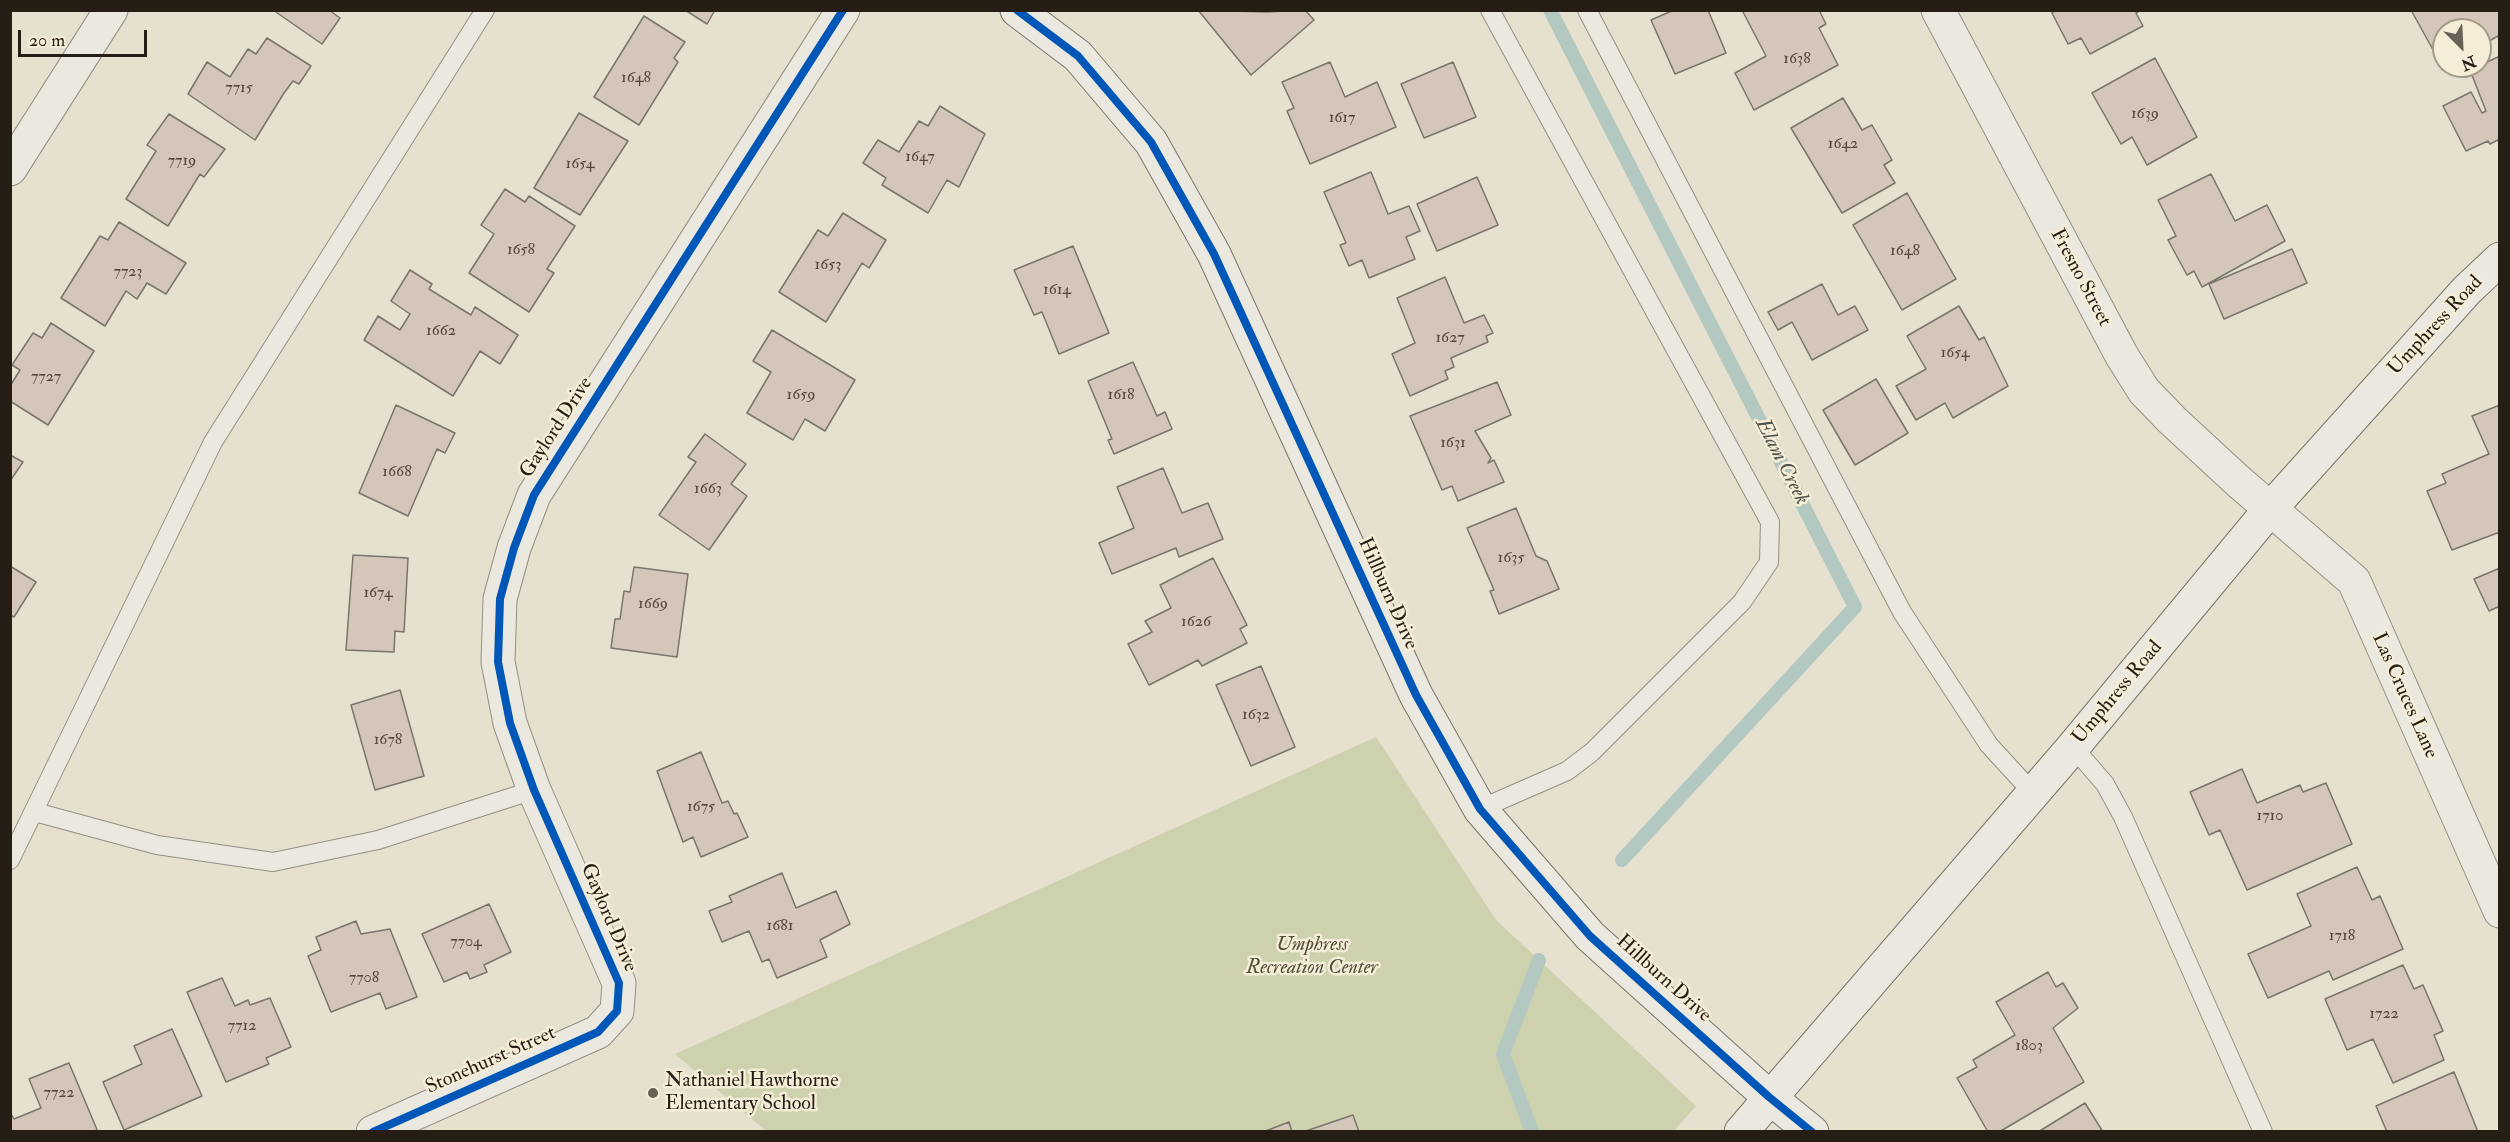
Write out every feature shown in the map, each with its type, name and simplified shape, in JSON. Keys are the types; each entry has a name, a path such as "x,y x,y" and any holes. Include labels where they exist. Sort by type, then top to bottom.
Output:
{"street":[{"path":"10,169 111,10"},
{"name":"Gaylord Drive","path":"617,1011 619,983 534,790 510,723 498,662 500,599 514,548 534,495 843,10"},
{"name":"Hillburn Drive","path":"1017,10 1078,56 1151,142 1214,254 1416,695 1480,809 1590,936 1769,1097 1812,1131"},
{"name":"Fresno Street","path":"1938,10 2122,356 2144,391 2213,458 2271,508"},
{"name":"Umphress Road","path":"1741,1131 2073,747 2271,508 2467,290 2499,259"},
{"name":"Las Cruces Lane","path":"2271,508 2354,581 2499,911"},
{"name":"Stonehurst Street","path":"373,1131 598,1032 617,1011"}],"lane":[{"path":"10,860 213,442 485,10"},
{"path":"1480,809 1567,771 1592,753 1742,602 1769,562 1770,522 1490,10"},
{"path":"1587,10 1902,612 1989,745 2033,793"},
{"path":"2073,747 2104,784 2123,817 2263,1131"},
{"path":"35,812 157,845 273,862 378,840 534,790"}],"green space":[{"name":"Umphress Recreation Center","path":"1376,737 1496,920 1696,1106 1673,1132 766,1131 675,1054"}],"building":[{"path":"273,10 329,10 340,18 322,44"},
{"path":"685,10 715,10 707,24"},
{"path":"1198,10 1267,12 1305,10 1314,20 1251,75"},
{"path":"1674,10 1708,10 1726,53 1675,74 1651,20"},
{"path":"1742,10 1819,10 1826,24 1819,28 1838,65 1754,110 1735,73 1766,56"},
{"path":"2056,10 2141,10 2136,13 2143,26 2090,54 2081,38 2068,44 2052,13"},
{"path":"2411,10 2500,10 2500,35 2492,39 2492,18 2432,18 2432,48"},
{"path":"644,16 685,42 674,58 678,62 639,125 594,97"},
{"path":"267,38 311,66 299,84 293,81 255,140 188,94 207,62 230,77 248,49 256,54"},
{"path":"2500,56 2500,139 2490,144 2488,141 2466,151 2443,106 2471,92 2482,113 2486,111 2473,78 2492,78 2492,60"},
{"path":"2155,58 2197,137 2147,165 2132,137 2121,144 2092,93"},
{"path":"1330,62 1345,97 1377,82 1396,127 1310,164 1287,111 1294,108 1282,82"},
{"path":"1453,62 1476,117 1424,138 1401,84"},
{"path":"1843,98 1862,130 1872,125 1892,160 1884,165 1895,183 1842,213 1791,128"},
{"path":"940,106 985,134 959,187 947,180 928,213 882,185 886,178 863,163 878,140 899,152 919,121 928,126"},
{"path":"579,113 628,141 580,215 534,188"},
{"path":"169,114 225,149 204,177 200,174 168,226 126,199 156,151 147,145"},
{"path":"1371,172 1388,214 1409,206 1420,231 1406,237 1415,259 1369,278 1362,260 1349,266 1340,245 1346,243 1324,192"},
{"path":"2211,174 2235,221 2267,205 2285,241 2202,287 2194,271 2187,275 2168,240 2176,236 2158,200"},
{"path":"1477,177 1498,225 1437,251 1417,204"},
{"path":"505,189 525,202 529,196 575,226 547,269 554,273 529,312 469,273 494,234 481,225"},
{"path":"1907,193 1956,279 1902,310 1853,225"},
{"path":"843,213 886,240 869,268 862,263 826,322 779,292 818,230 828,236"},
{"path":"119,222 186,263 166,294 147,283 137,299 126,291 105,326 61,298 100,236 108,240"},
{"path":"1073,246 1109,333 1059,354 1042,312 1034,315 1014,270"},
{"path":"2292,249 2307,283 2224,319 2209,284"},
{"path":"410,270 432,284 429,289 471,315 475,307 518,335 500,364 480,351 453,396 364,340 378,316 400,330 410,314 391,301"},
{"path":"1445,277 1464,323 1484,315 1493,333 1486,336 1488,342 1451,358 1454,367 1445,371 1448,379 1410,396 1392,354 1415,343 1397,298"},
{"path":"1822,284 1838,315 1855,306 1868,330 1812,360 1792,322 1778,330 1768,312"},
{"path":"1959,306 1979,340 1984,337 2008,386 1953,418 1945,403 1916,420 1896,386 1926,369 1907,336"},
{"path":"51,323 94,351 48,425 10,401 10,386 20,370 12,365 33,333 42,338"},
{"path":"772,330 855,380 825,431 805,419 793,440 747,413 771,372 753,361"},
{"path":"1133,362 1157,416 1165,412 1172,429 1114,454 1108,440 1112,439 1088,381"},
{"path":"1876,379 1908,433 1855,465 1823,410"},
{"path":"1497,382 1511,415 1475,431 1491,458 1488,463 1494,460 1504,482 1458,501 1452,486 1442,490 1410,416"},
{"path":"396,405 455,433 445,453 437,449 408,516 359,493"},
{"path":"2500,405 2500,532 2452,550 2427,491 2446,483 2442,474 2489,454 2472,416"},
{"path":"705,434 746,464 731,484 747,496 709,550 659,515 696,462 688,457"},
{"path":"10,455 23,462 10,481"},
{"path":"1163,468 1182,513 1208,503 1223,539 1179,557 1176,548 1112,574 1099,543 1134,528 1117,487"},
{"path":"1516,508 1536,556 1547,561 1559,589 1499,614 1490,591 1494,590 1467,528"},
{"path":"353,555 408,558 404,632 395,631 394,652 346,650"},
{"path":"1213,558 1247,625 1240,629 1247,643 1202,666 1198,660 1149,685 1128,644 1152,632 1145,621 1171,608 1160,585"},
{"path":"10,566 36,582 14,617 10,615"},
{"path":"634,567 688,574 677,657 611,648 615,619 620,619 624,591 630,592"},
{"path":"2500,568 2500,606 2489,611 2474,579"},
{"path":"1261,666 1295,747 1251,766 1216,685"},
{"path":"400,690 424,776 375,790 351,705"},
{"path":"701,752 722,803 728,801 734,814 737,813 748,837 701,857 693,837 683,842 657,771"},
{"path":"2242,769 2257,803 2300,785 2303,792 2326,783 2352,844 2247,890 2220,830 2209,835 2190,792"},
{"path":"2357,867 2372,900 2380,896 2403,949 2333,980 2329,971 2268,998 2248,954 2311,926 2297,894"},
{"path":"782,873 796,908 836,891 850,924 820,940 827,957 777,978 769,959 762,962 749,931 722,942 709,911 732,902 729,896"},
{"path":"489,904 511,952 484,965 487,972 470,979 467,972 444,982 422,934"},
{"path":"356,921 361,934 390,929 417,997 386,1009 380,993 331,1012 308,956 321,950 316,937"},
{"path":"2403,965 2414,989 2423,985 2443,1031 2434,1035 2444,1060 2393,1083 2373,1039 2347,1050 2325,999"},
{"path":"2048,972 2056,987 2063,983 2078,1008 2053,1028 2084,1082 1999,1132 1988,1132 1957,1078 1977,1067 1973,1060 2015,1035 1996,1002"},
{"path":"222,978 235,1006 248,1000 250,1005 270,998 291,1047 266,1058 269,1064 226,1082 187,992"},
{"path":"172,1029 202,1096 124,1130 103,1082 142,1064 134,1046"},
{"path":"69,1063 98,1132 10,1132 10,1112 14,1119 41,1108 29,1079"},
{"path":"2454,1072 2478,1132 2387,1132 2376,1106"},
{"path":"2085,1103 2103,1132 2038,1132"},
{"path":"1353,1115 1359,1132 1303,1132"},
{"path":"1289,1122 1292,1132 1263,1132"}],"waterway":[{"name":"Elam Creek","path":"1550,10 1855,607 1622,860"},
{"name":"Elam Creek","path":"1532,1132 1503,1054 1539,960"}],"cycle path":[{"path":"373,1132 598,1032 617,1011 619,983 534,790 510,723 498,662 500,599 514,548 534,495 843,10"},
{"path":"1017,10 1078,56 1151,142 1214,254 1416,695 1480,809 1590,936 1769,1097 1812,1132"}],"place":[{"name":"Nathaniel Hawthorne Elementary School","path":"653,1093"}]}
